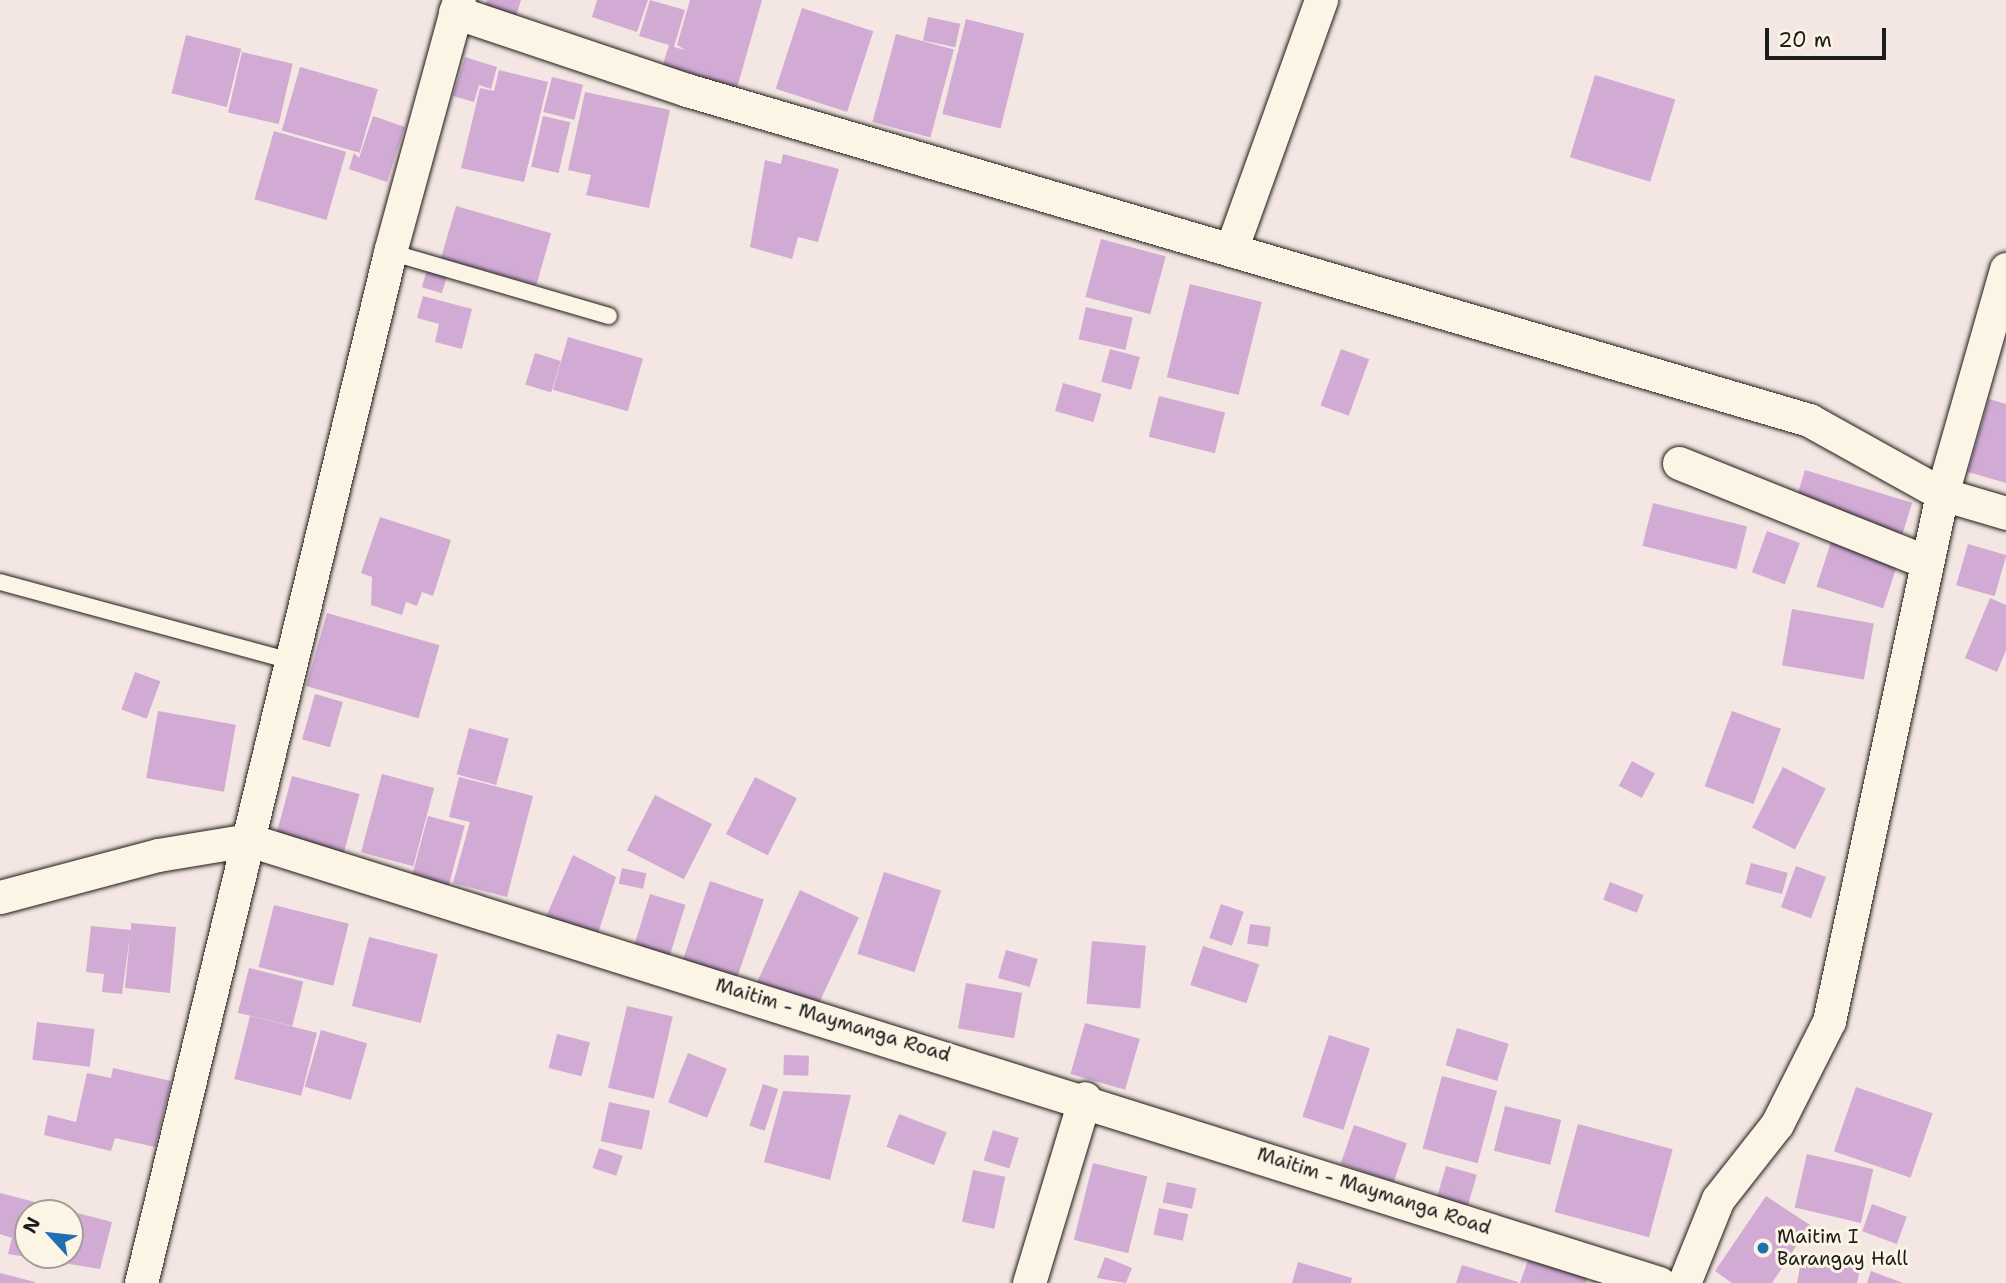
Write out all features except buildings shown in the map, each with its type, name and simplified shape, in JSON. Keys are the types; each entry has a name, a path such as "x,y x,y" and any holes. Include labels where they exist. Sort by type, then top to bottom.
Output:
{"street":[{"path":"1231,250 1321,0"},
{"path":"141,1283 390,252 457,6 687,90 1809,420 1942,494 2006,513"},
{"path":"1684,1283 1718,1199 1777,1125 1829,1021 1942,494 2006,269"},
{"path":"1679,463 1927,562"},
{"name":"Maitim - Maymanga Road","path":"0,897 158,855 249,840 1085,1098 1659,1283"},
{"path":"1029,1283 1085,1098"}],"lane":[{"path":"390,252 609,316"},
{"path":"0,582 291,661"}],"place":[{"name":"Maitim I Barangay Hall","path":"1763,1248"}]}
